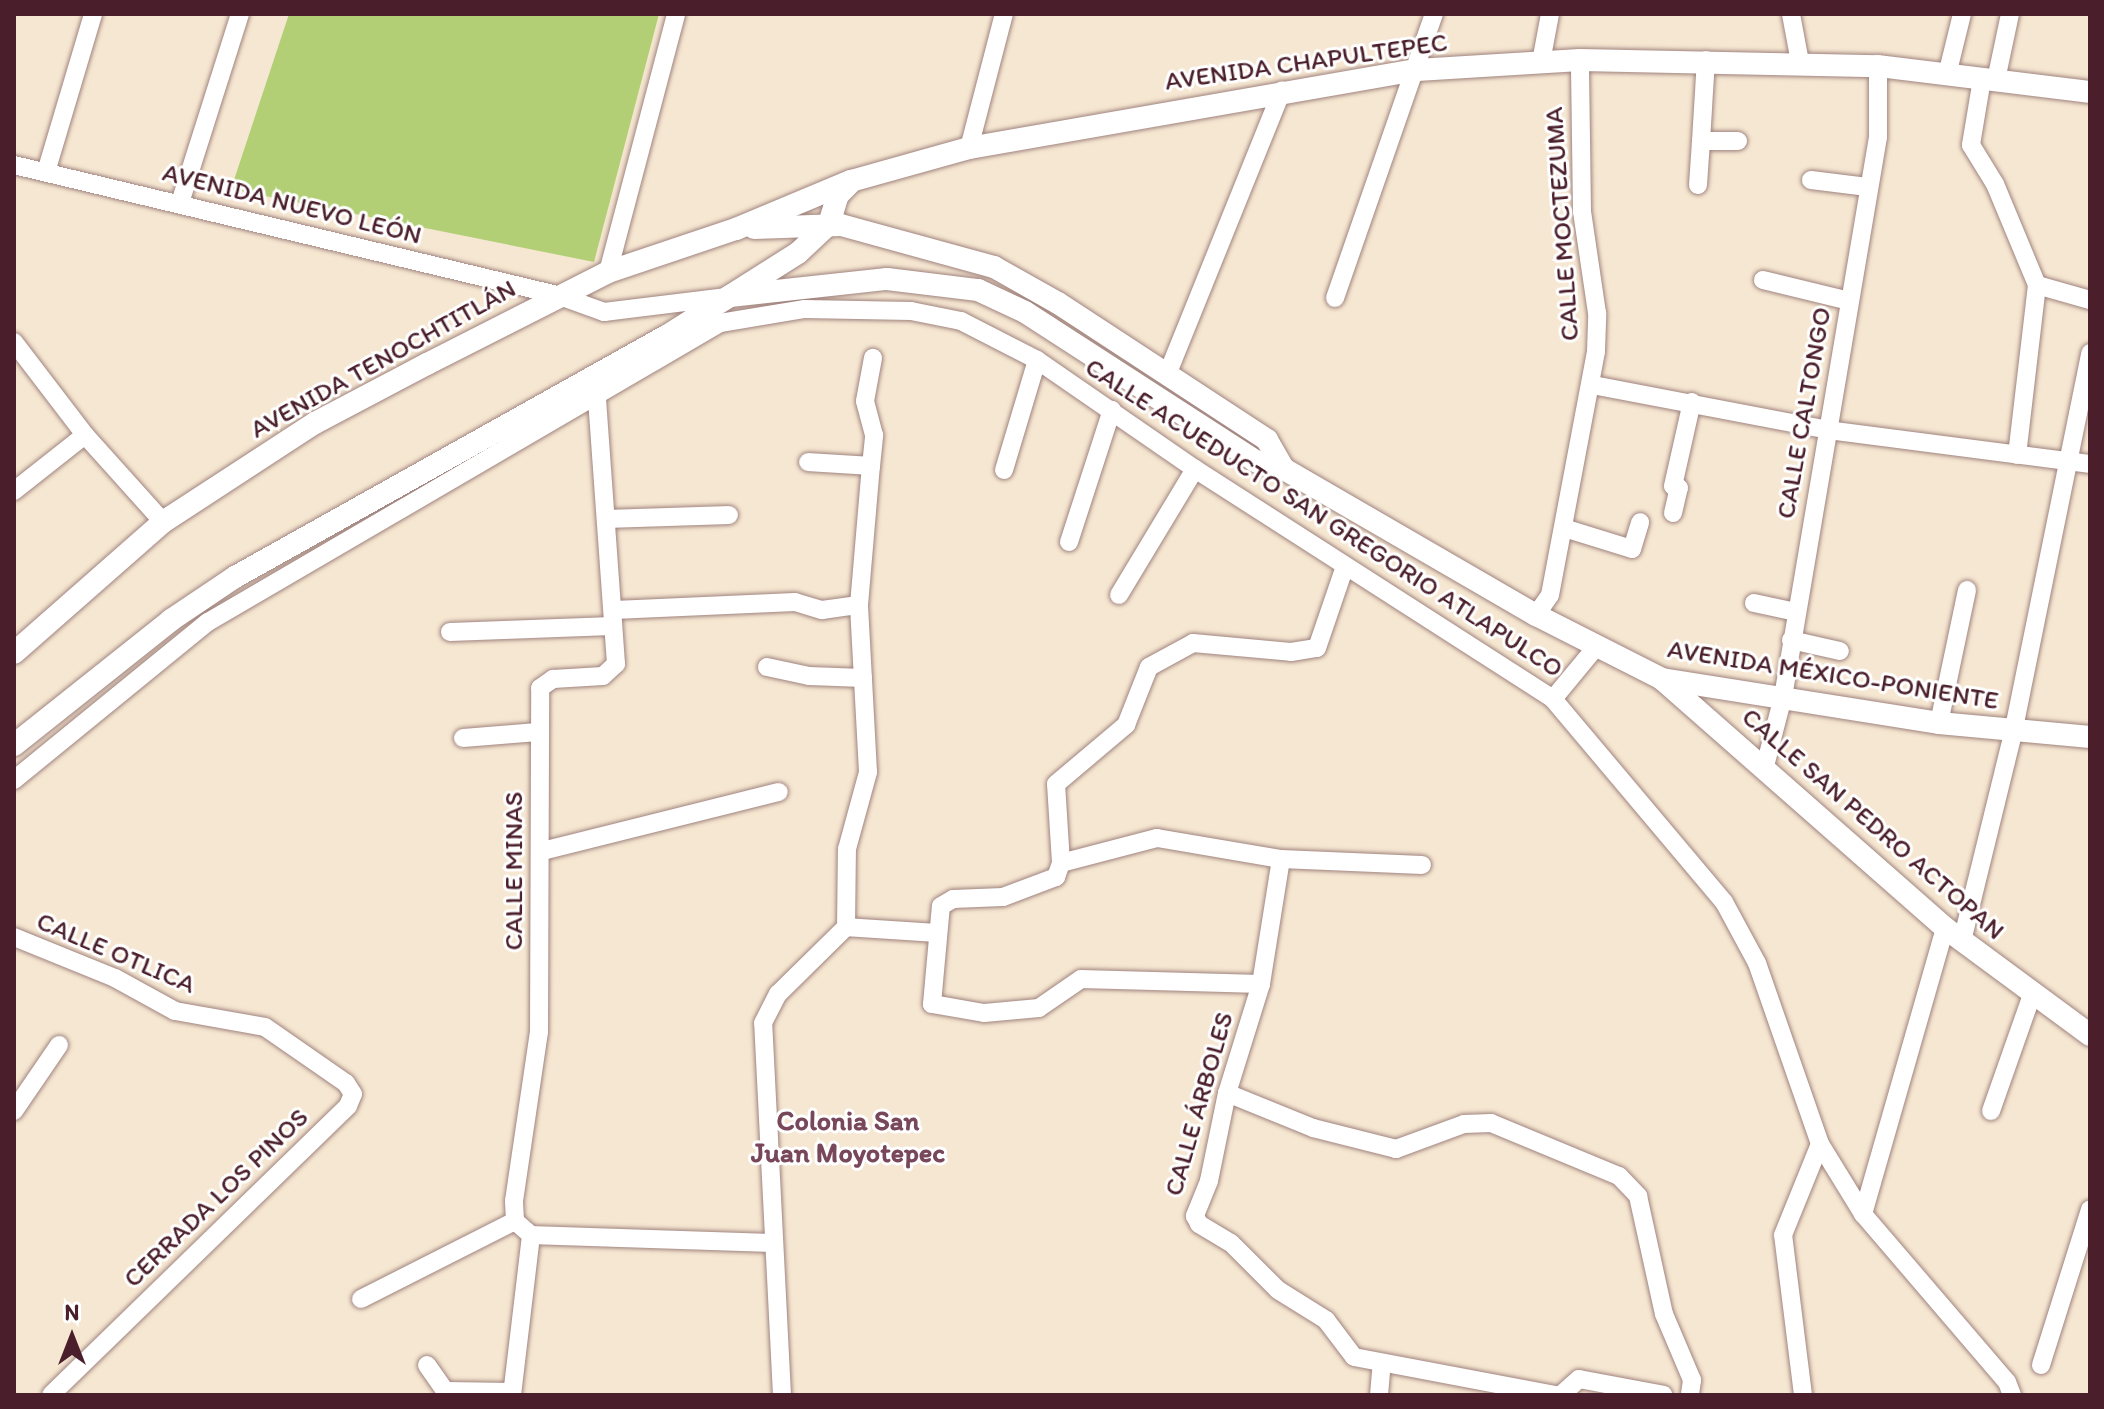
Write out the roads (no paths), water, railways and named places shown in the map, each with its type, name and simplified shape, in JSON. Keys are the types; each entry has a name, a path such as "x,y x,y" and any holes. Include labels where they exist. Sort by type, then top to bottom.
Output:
{"main road":[{"name":"AVENIDA CHAPULTEPEC","path":"557,295 608,272 736,229 851,181 969,148 1282,90 1417,70 1580,60 1800,62 1878,66 2090,92"},
{"path":"736,229 829,224 838,195 851,181"},
{"name":"AVENIDA MÉXICO-PONIENTE","path":"14,745 131,651 235,577 665,337 721,309 798,253 829,224 893,235 994,267 1267,440 1284,469"},
{"name":"AVENIDA MÉXICO-PONIENTE","path":"721,309 887,279 978,290 1025,312 1255,461 1284,469 1536,615 1662,679 1939,723 2013,733 2090,737"},
{"name":"AVENIDA TENOCHTITLÁN","path":"14,653 163,522 315,423 557,295"},
{"name":"CALLE SAN PEDRO ACTOPAN","path":"1662,679 1765,766 1953,934 2090,1035"}],"street":[{"path":"46,172 93,14"},
{"path":"180,203 240,14"},
{"path":"608,272 676,14"},
{"path":"969,148 1004,14"},
{"path":"1335,298 1434,14"},
{"path":"1541,62 1550,14"},
{"path":"1791,14 1800,62"},
{"path":"1947,75 1962,14"},
{"path":"2010,14 1971,145 1995,184 2037,285 2017,455"},
{"name":"CALLE MOCTEZUMA","path":"1536,615 1550,595 1593,385 1597,313 1582,211 1580,60"},
{"path":"1698,185 1706,60"},
{"name":"CALLE CALTONGO","path":"1765,766 1783,697 1881,115 1878,66"},
{"path":"1167,375 1282,90"},
{"path":"1701,141 1738,141"},
{"name":"AVENIDA NUEVO LEÓN","path":"14,165 557,295 604,312 721,309"},
{"path":"1811,180 1868,187"},
{"path":"1763,280 1850,301"},
{"path":"2037,285 2090,300"},
{"path":"14,780 124,685 208,622 399,507 597,398 721,309"},
{"name":"CALLE ACUEDUCTO SAN GREGORIO ATLAPULCO","path":"721,309 911,311 961,321 1037,360 1195,469 1553,699 1681,848 1742,930 1820,1144 1863,1214 2007,1382 2012,1395"},
{"path":"14,342 85,435 163,522"},
{"path":"1863,1214 1953,934 2013,733 2090,353"},
{"path":"782,1395 771,1243 763,1023 778,994 846,927 847,849 868,772 859,605 874,435 865,401 873,358"},
{"path":"1004,470 1037,360"},
{"path":"1593,385 1828,430 2090,464"},
{"name":"CALLE MINAS","path":"515,1221 539,1032 542,851 538,732 540,688 545,681 612,672 613,618 597,398"},
{"path":"1673,513 1679,488 1673,486 1692,402"},
{"path":"1069,542 1112,410"},
{"path":"14,491 85,435"},
{"path":"808,462 871,466"},
{"path":"1119,595 1195,469"},
{"path":"607,519 729,515"},
{"path":"1564,528 1632,549 1640,522"},
{"path":"1261,984 1081,979 1039,1008 984,1013 932,1004 936,933 941,906 953,899 1003,897 1056,877 1061,863 1056,784 1126,725 1149,667 1193,643 1291,652 1317,648 1345,566"},
{"path":"1939,723 1967,590"},
{"path":"450,632 795,602 822,610 859,605"},
{"path":"1754,603 1796,612"},
{"path":"1791,640 1840,651"},
{"path":"1553,699 1596,647"},
{"path":"767,667 809,676 863,678"},
{"path":"463,738 538,732"},
{"path":"542,851 779,792"},
{"path":"1061,863 1157,838 1281,859 1422,865"},
{"name":"CALLE ÁRBOLES","path":"1281,859 1261,984 1227,1093 1209,1181 1195,1216 1199,1224 1231,1243 1278,1290 1326,1320 1354,1357 1382,1363"},
{"path":"846,927 936,933"},
{"name":"CALLE OTLICA","path":"14,937 115,978 175,1011 265,1027 346,1083 353,1094 348,1106"},
{"path":"1991,1111 2033,992"},
{"path":"14,1111 59,1045"},
{"path":"1227,1093 1313,1128 1396,1149 1464,1124 1491,1123 1619,1176 1638,1196 1664,1314 1692,1380 1690,1395"},
{"name":"CERRADA LOS PINOS","path":"51,1395 348,1106"},
{"path":"1803,1395 1783,1235 1820,1144"},
{"path":"2041,1365 2090,1210"},
{"path":"361,1299 515,1221 531,1235 771,1243"},
{"path":"427,1365 445,1391 512,1394 531,1235"},
{"path":"1379,1395 1382,1363 1555,1395"},
{"path":"1561,1395 1579,1379 1664,1395"}],"district":[{"name":"Colonia San Juan Moyotepec","path":"848,1136"}]}
